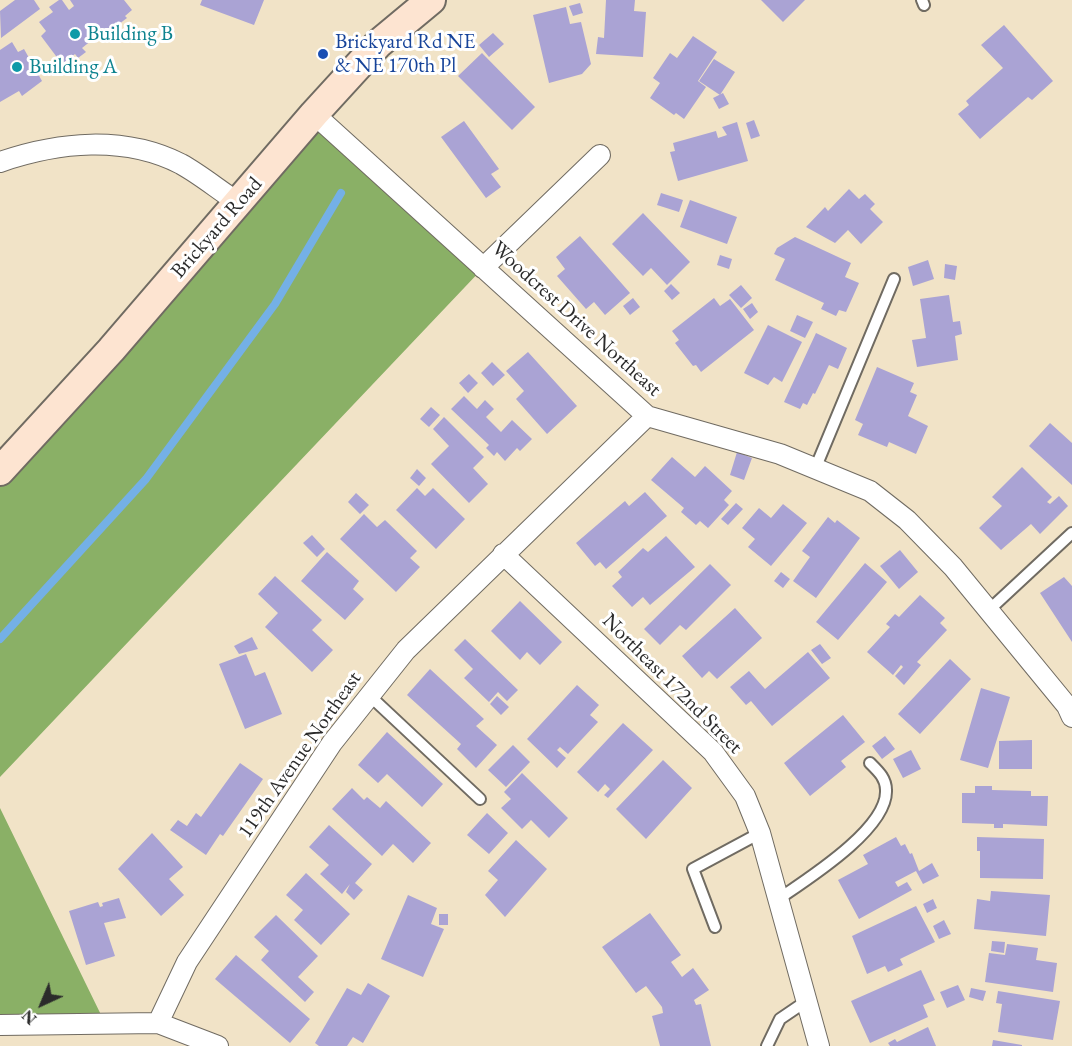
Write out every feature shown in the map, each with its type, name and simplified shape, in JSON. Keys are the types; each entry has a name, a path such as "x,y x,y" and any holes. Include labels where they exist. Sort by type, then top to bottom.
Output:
{"street":[{"name":"Brickyard Road","path":"3,463 239,203 314,114 378,44 431,0"},
{"name":"Woodcrest Drive Northeast","path":"314,114 647,416 780,454 870,491 907,520 953,567 1070,709"},
{"path":"0,162 35,150 93,143 137,149 181,164 239,203"},
{"path":"483,268 600,155"},
{"name":"119th Avenue Northeast","path":"158,1023 187,962 332,743 406,650 647,416"},
{"name":"Northeast 172nd Street","path":"503,554 713,752 745,795 760,833 819,1046"},
{"path":"0,1025 158,1023 218,1046"}],"lane":[{"path":"815,469 894,279"},
{"path":"988,610 1072,533"},
{"path":"369,696 480,799"},
{"path":"777,900 829,865 868,827 886,793 884,779 870,763"},
{"path":"715,927 693,869 760,833"},
{"path":"767,1046 780,1019 805,1002"}],"green space":[{"path":"314,114 483,268 0,777 0,471"},
{"path":"0,808 105,1023 0,1025"}],"building":[{"path":"15,0 34,0 40,9 1,38 0,11"},
{"name":"Building B","path":"62,0 69,10 74,6 70,0 124,0 132,10 125,16 127,18 99,39 97,36 82,48 86,52 78,58 75,54 62,64 41,36 46,31 39,22 53,12 49,7"},
{"path":"202,0 264,0 254,25 200,5"},
{"path":"606,0 635,0 634,11 646,12 643,57 596,54 598,37 604,38"},
{"path":"761,0 805,0 783,22"},
{"path":"580,3 583,13 573,16 569,6"},
{"path":"566,7 570,24 581,22 591,64 582,74 549,83 533,15"},
{"path":"1004,25 1053,81 1032,100 1028,97 980,139 958,114 969,105 966,101 1003,68 981,45"},
{"path":"493,33 504,44 489,57 479,45"},
{"path":"693,36 717,52 698,81 706,87 684,119 676,113 674,115 650,98 660,83 653,78 670,53 677,58"},
{"name":"Building A","path":"12,42 18,52 24,49 42,81 22,96 19,91 0,102 0,50"},
{"path":"482,53 535,107 512,130 458,76"},
{"path":"714,59 735,72 720,95 699,81"},
{"path":"723,93 729,104 719,109 713,98"},
{"path":"754,120 760,136 751,139 746,123"},
{"path":"464,121 499,169 491,174 501,187 486,198 441,137"},
{"path":"737,122 748,161 678,181 670,152 675,151 673,143 716,131 718,138 727,135 722,127"},
{"path":"849,189 859,199 865,194 875,204 870,209 883,222 861,244 848,230 835,243 806,227 825,207 828,211"},
{"path":"661,193 683,200 679,212 657,205"},
{"path":"690,200 737,217 727,244 680,227"},
{"path":"643,213 690,262 667,285 651,268 643,276 612,244"},
{"path":"580,236 630,293 605,315 594,302 586,309 557,276 565,269 556,257"},
{"path":"795,237 851,263 845,277 859,283 846,312 839,310 836,316 821,309 824,303 775,280 785,259 774,254 777,248"},
{"path":"720,255 732,259 729,269 717,265"},
{"path":"928,260 934,279 913,286 908,267"},
{"path":"945,264 957,266 955,280 944,278"},
{"path":"671,284 680,293 672,300 664,291"},
{"path":"741,285 752,298 741,308 729,295"},
{"path":"949,295 953,322 960,321 962,334 955,336 958,360 917,367 912,340 926,338 920,299"},
{"path":"633,298 640,307 630,315 623,306"},
{"path":"714,298 720,306 730,299 754,330 701,372 696,365 693,366 675,343 679,340 672,331"},
{"path":"752,303 758,312 750,319 743,309"},
{"path":"797,315 813,322 805,338 790,331"},
{"path":"768,325 802,342 782,382 774,377 768,385 744,373"},
{"path":"816,333 847,348 838,369 829,365 815,394 813,393 807,405 803,403 800,409 784,402"},
{"path":"528,352 577,406 547,434 516,399 524,391 506,371"},
{"path":"492,362 505,375 493,386 481,373"},
{"path":"877,367 914,383 910,392 917,395 908,416 928,426 916,454 889,442 887,447 858,435 863,424 855,420"},
{"path":"469,374 478,383 468,393 459,383"},
{"path":"464,396 477,409 485,400 494,409 486,417 501,432 512,420 532,439 520,451 517,448 505,461 497,452 494,456 486,448 489,445 451,409"},
{"path":"431,407 440,415 429,427 420,419"},
{"path":"444,417 484,457 473,468 488,484 469,503 431,464 449,446 433,429"},
{"path":"1050,423 1072,443 1072,485 1029,446"},
{"path":"737,452 752,458 744,480 730,475"},
{"path":"672,457 695,477 705,466 732,491 724,500 729,505 708,528 700,521 696,525 681,512 684,508 651,480"},
{"path":"1022,467 1052,497 1047,502 1050,504 1059,496 1068,506 1040,534 1031,524 1001,550 979,528 1002,506 992,497"},
{"path":"417,469 426,478 419,486 410,478"},
{"path":"417,488 425,496 433,488 465,519 436,549 396,510"},
{"path":"645,492 667,516 606,569 600,562 595,566 576,543 625,501 629,506"},
{"path":"356,493 369,505 360,514 348,502"},
{"path":"736,503 743,509 728,525 721,519"},
{"path":"783,504 807,523 771,566 748,547 755,539 742,528 759,508 771,518"},
{"path":"364,514 377,527 385,520 417,551 410,558 420,567 396,592 340,539"},
{"path":"828,517 835,523 837,520 860,538 816,598 793,581 810,557 802,551"},
{"path":"312,535 325,549 317,557 303,543"},
{"path":"666,536 695,567 650,605 643,597 632,607 612,586 622,577 618,572 643,548 648,552"},
{"path":"900,550 918,572 899,589 880,566"},
{"path":"327,552 359,581 353,589 364,599 345,620 301,581"},
{"path":"865,563 887,582 838,640 816,622"},
{"path":"710,564 731,585 686,630 680,625 660,645 644,629"},
{"path":"781,572 790,579 783,588 774,581"},
{"path":"275,576 322,620 312,630 333,650 312,672 265,627 278,613 258,594"},
{"path":"1064,577 1072,586 1072,642 1040,593"},
{"path":"920,595 945,618 940,623 947,630 917,662 921,665 904,685 895,676 903,667 901,665 893,675 867,652 890,627 886,624 895,614 899,617"},
{"path":"520,601 562,642 540,665 527,652 520,660 491,631"},
{"path":"735,608 762,638 717,679 709,671 702,678 682,656"},
{"path":"252,637 258,649 239,654 234,646"},
{"path":"465,639 518,690 507,701 498,692 489,702 464,678 473,669 454,650"},
{"path":"820,644 831,658 822,664 811,650"},
{"path":"808,652 830,678 772,726 751,701 746,705 730,687 749,671 765,689"},
{"path":"246,654 255,676 265,672 282,714 245,729 219,664"},
{"path":"950,659 971,679 920,734 898,714"},
{"path":"430,669 484,719 476,726 497,745 476,768 457,749 461,744 407,695"},
{"path":"577,685 599,705 590,715 598,722 568,754 560,747 557,750 566,758 557,768 527,739"},
{"path":"981,688 1010,697 988,768 960,760"},
{"path":"497,696 509,707 501,715 490,704"},
{"path":"843,715 865,742 841,761 846,767 810,796 784,763"},
{"path":"623,723 653,750 608,798 604,795 610,789 605,784 598,792 577,772"},
{"path":"387,732 443,784 422,807 387,774 378,783 358,765"},
{"path":"885,736 895,749 882,759 872,746"},
{"path":"1032,740 1032,769 999,769 999,741"},
{"path":"513,745 530,762 506,787 488,770"},
{"path":"911,750 921,769 903,778 893,759"},
{"path":"663,760 692,788 646,839 616,809"},
{"path":"240,763 263,779 223,836 220,834 206,855 170,830 178,820 187,826 196,813 201,817"},
{"path":"522,773 568,818 549,838 531,820 522,829 501,808 511,799 504,792"},
{"path":"975,786 992,786 992,790 1031,791 1031,796 1048,796 1047,826 1003,824 1003,828 994,828 994,824 962,823 962,793 975,793"},
{"path":"352,788 364,800 367,797 380,808 386,801 431,843 413,863 393,844 382,856 332,809"},
{"path":"487,813 508,833 489,854 467,835"},
{"path":"329,825 372,864 355,883 363,890 354,900 346,892 350,884 342,894 320,874 329,865 309,847"},
{"path":"152,833 183,867 169,879 184,895 161,916 118,869"},
{"path":"896,837 901,846 905,844 910,854 912,853 919,871 932,863 939,876 923,884 916,871 895,882 898,887 907,882 912,890 859,919 838,880 868,864 863,855"},
{"path":"977,837 1044,839 1043,879 980,878 980,851 977,851"},
{"path":"516,840 547,869 505,917 485,895 498,880 488,871"},
{"path":"306,873 350,914 321,945 294,920 303,910 286,895"},
{"path":"991,891 1050,895 1046,936 974,929 977,899 990,901"},
{"path":"408,895 437,908 431,924 444,929 423,977 381,959"},
{"path":"119,898 126,918 104,923 115,956 86,965 69,911 98,902 100,907 103,906 102,903"},
{"path":"933,899 937,908 927,913 923,904"},
{"path":"916,906 935,942 900,959 903,965 888,972 885,966 867,974 852,936"},
{"path":"650,913 681,955 671,962 682,977 693,968 709,990 694,1000 696,1005 701,1004 711,1046 660,1046 652,1016 663,1013 662,1007 646,986 636,993 602,947"},
{"path":"439,914 448,914 448,925 439,925"},
{"path":"276,915 318,956 298,977 314,992 305,1002 261,960 269,951 254,937"},
{"path":"944,920 951,934 939,939 933,926"},
{"path":"992,941 1005,942 1004,953 991,951"},
{"path":"1007,944 1038,948 1036,960 1057,963 1053,992 985,982 989,953 1005,955"},
{"path":"236,955 310,1019 290,1043 215,979"},
{"path":"921,970 935,1000 923,1005 928,1017 870,1043 851,1001"},
{"path":"368,983 390,996 363,1043 353,1037 347,1046 319,1046 315,1043 347,988 361,995"},
{"path":"958,985 965,1000 947,1008 940,992"},
{"path":"971,988 986,991 983,1001 969,997"},
{"path":"998,991 1060,1001 1053,1040 998,1032 1002,1004 996,1003"},
{"path":"928,1027 936,1046 890,1046 888,1043 895,1039 897,1042"},
{"path":"993,1040 1022,1045 1022,1046 992,1046"}],"waterway":[{"path":"0,639 146,479 275,304 341,193"}],"place":[{"name":"Building B","path":"75,34"},
{"name":"Brickyard Rd NE & NE 170th Pl","path":"323,54"},
{"name":"Building A","path":"17,67"}]}
